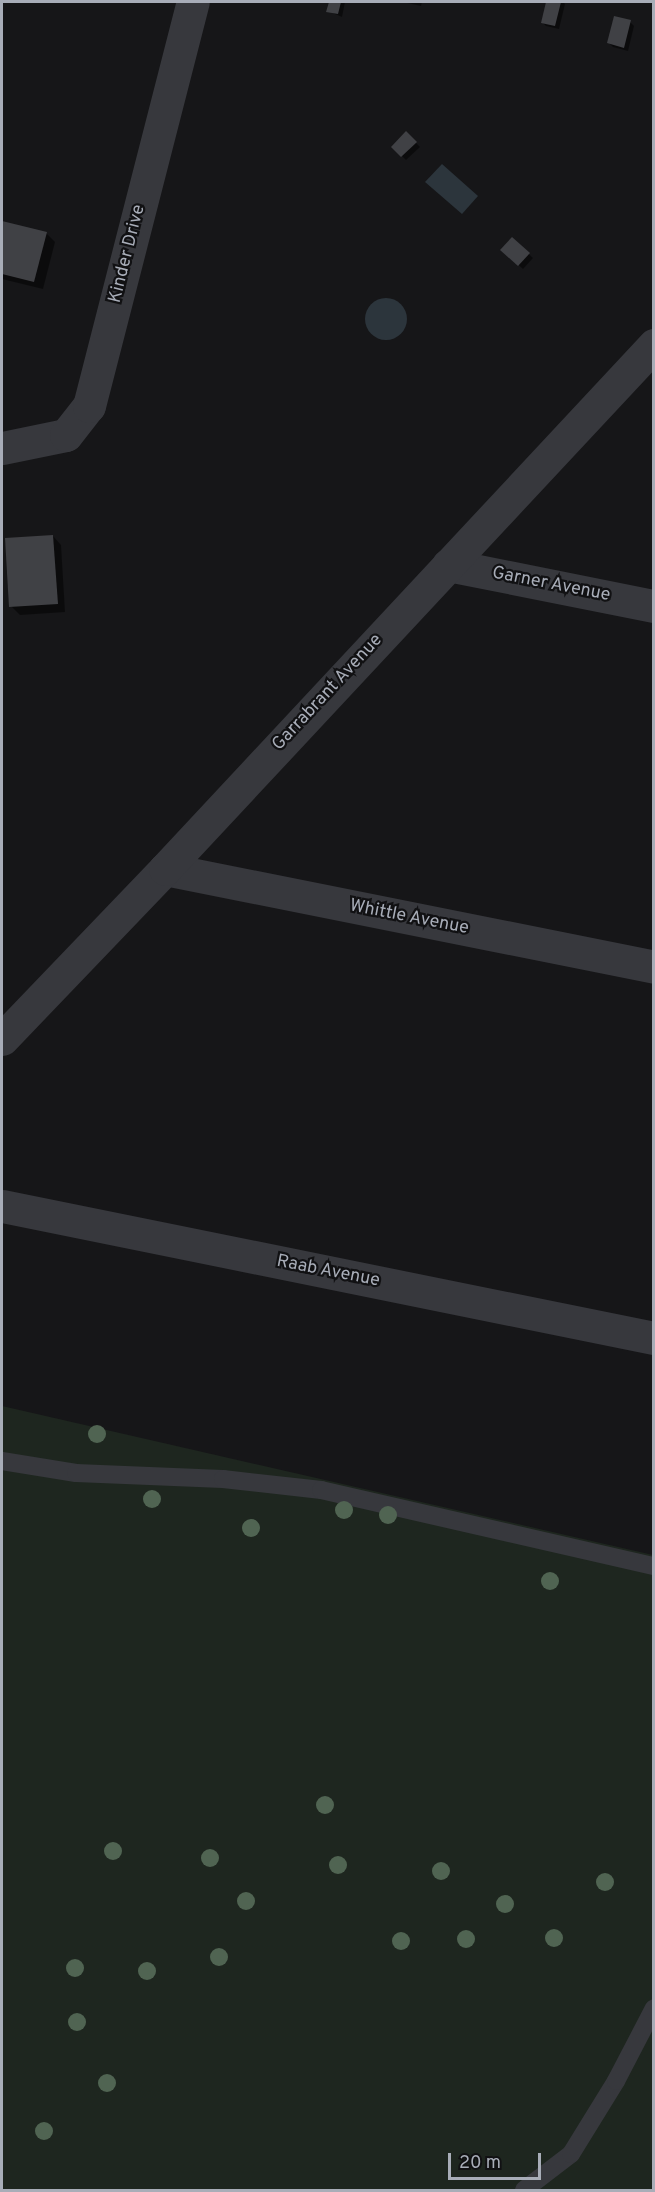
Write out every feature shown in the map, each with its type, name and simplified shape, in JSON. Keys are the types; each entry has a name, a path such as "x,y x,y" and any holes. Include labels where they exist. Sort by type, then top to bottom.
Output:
{"street":[{"name":"Kinder Drive","path":"2,448 66,435 89,406 193,2"},
{"name":"Garrabrant Avenue","path":"2,1040 165,869 654,345"},
{"name":"Garner Avenue","path":"447,565 654,606"},
{"name":"Whittle Avenue","path":"165,869 654,967"},
{"name":"Raab Avenue","path":"2,1206 654,1338"}],"lane":[{"path":"2,1461 76,1473 223,1479 321,1490 654,1566"},
{"path":"524,2190 571,2154 616,2081 654,2008"}],"shaded area":[{"path":"442,164 478,196 462,214 425,182"},
{"path":"386,298 401,304 407,319 401,334 386,340 371,334 365,319 371,304"},
{"path":"2,1406 653,1555 653,2190 2,2190"}],"building":[{"path":"329,2 341,2 338,14 326,12"},
{"path":"546,2 561,2 555,26 541,23"},
{"path":"614,16 631,20 624,48 607,43"},
{"path":"406,131 417,142 401,157 391,147"},
{"path":"2,221 47,232 34,282 2,274"},
{"path":"512,237 530,253 518,266 500,250"},
{"path":"53,535 58,604 9,607 5,538"}]}
